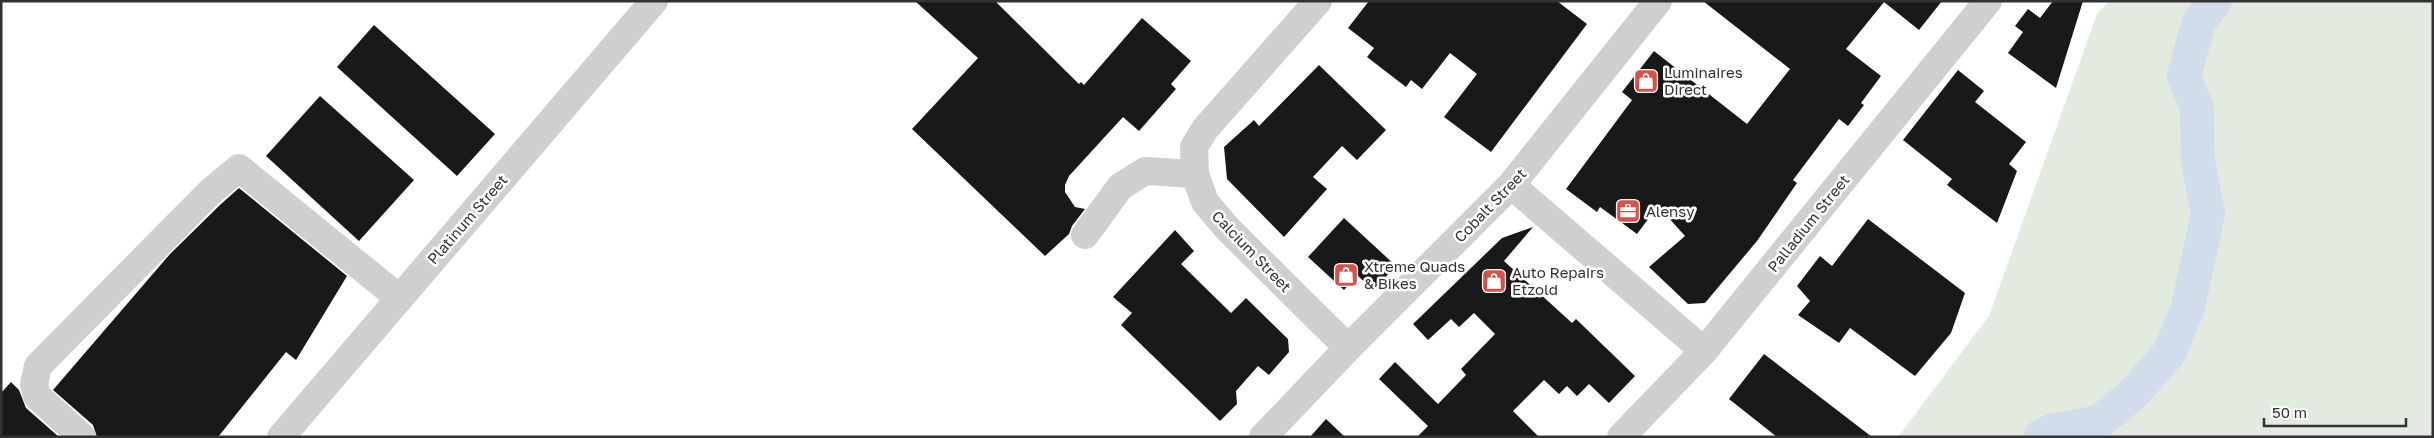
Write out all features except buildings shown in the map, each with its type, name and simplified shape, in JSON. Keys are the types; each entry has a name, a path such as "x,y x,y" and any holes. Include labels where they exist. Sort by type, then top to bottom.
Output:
{"street":[{"name":"Platinum Street","path":"281,437 654,1"},
{"name":"Calcium Street","path":"1318,1 1205,129 1194,147 1195,174 1205,202 1227,228 1348,348"},
{"name":"Cobalt Street","path":"1263,437 1348,348 1511,185 1658,1"},
{"name":"Palladium Street","path":"1621,437 1704,350 1988,1"},
{"path":"82,437 37,396 34,385 38,366 210,192 239,168 399,298"},
{"path":"1085,236 1120,187 1145,171 1195,174"},
{"path":"1511,185 1704,350"}],"shaded area":[{"path":"2109,1 2433,1 2433,437 1898,437 1989,316 2097,14"}],"waterway":[{"path":"2040,437 2051,431 2099,422 2132,395 2170,352 2188,307 2208,214 2198,161 2197,109 2184,75 2199,22 2215,1"}],"place":[{"name":"Luminaires Direct","path":"1646,81"},
{"name":"Alensy","path":"1628,211"},
{"name":"Xtreme Quads & Bikes","path":"1346,275"},
{"name":"Auto Repairs Etzold","path":"1494,281"}]}
